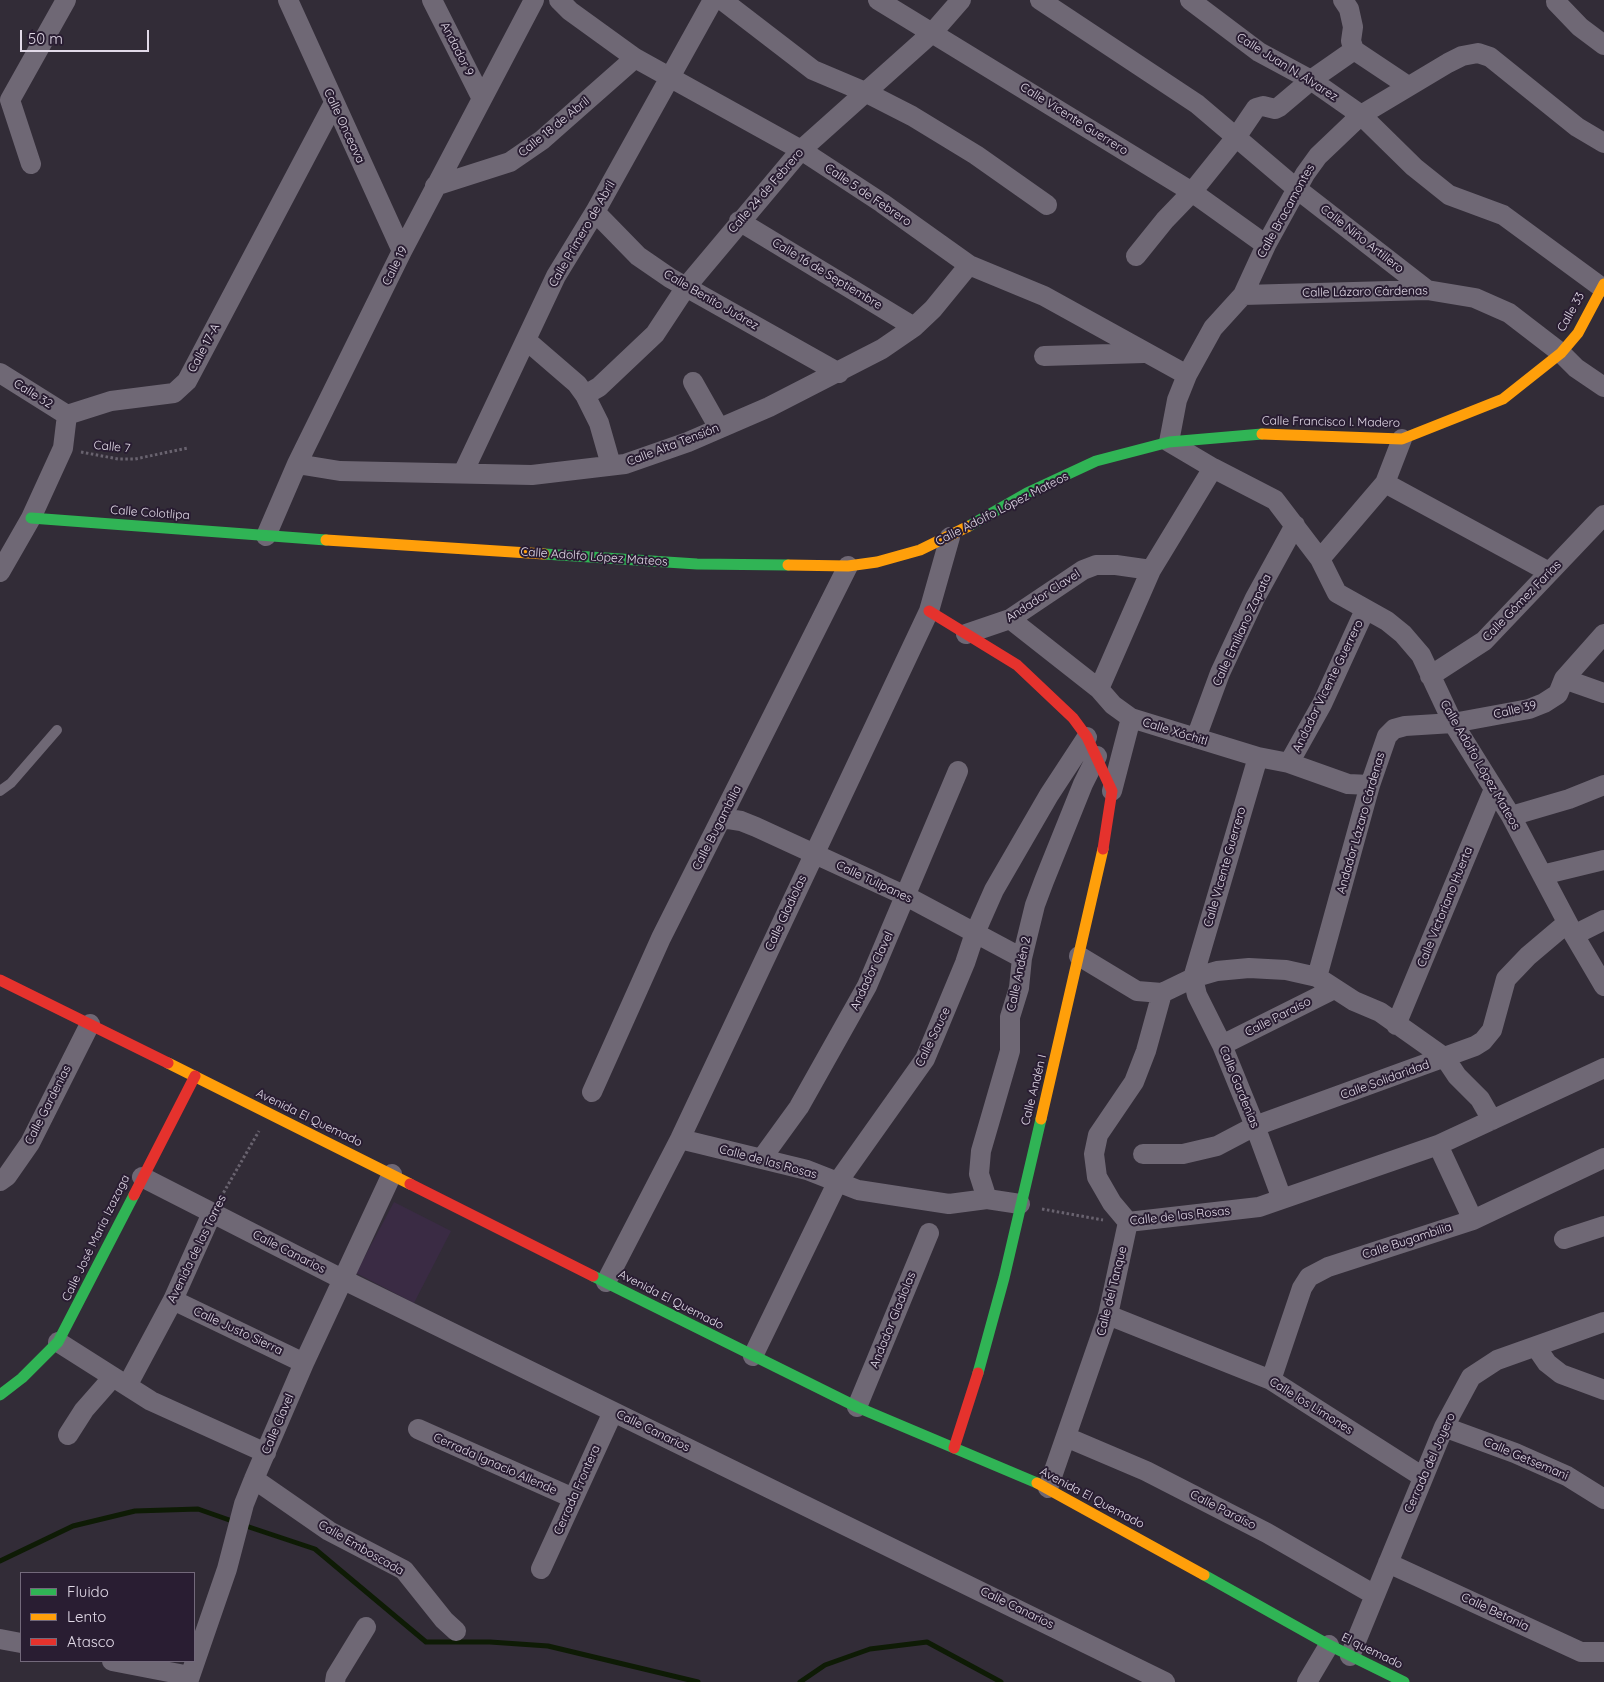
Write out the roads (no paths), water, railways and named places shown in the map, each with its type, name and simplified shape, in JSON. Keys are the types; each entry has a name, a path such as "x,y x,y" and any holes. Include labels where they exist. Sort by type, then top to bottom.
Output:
{"street":[{"path":"30,164 5,96 66,0"},
{"name":"Calle Onceava","path":"288,0 402,251"},
{"name":"Andador 9","path":"432,0 482,99"},
{"name":"Calle 5 de Febrero","path":"558,0 570,11 635,58 801,150 882,203 969,265 1044,296 1187,375"},
{"name":"Calle Primero de Abril","path":"463,473 556,276 595,212 713,0"},
{"path":"722,0 813,70 865,92 912,116 968,150 1047,205"},
{"name":"Calle Vicente Guerrero","path":"878,0 1192,192 1266,245"},
{"name":"Calle 24 de Febrero","path":"586,395 599,387 655,334 686,287 801,150 933,32 961,0"},
{"name":"Calle Niño Artillero","path":"1040,0 1197,104 1297,188 1427,290"},
{"name":"Calle Juan N. Álvarez","path":"1190,0 1259,52 1311,80 1361,115 1414,167 1449,195 1503,215 1603,287"},
{"path":"1343,0 1349,9 1353,27 1351,41 1354,50 1408,86"},
{"path":"1556,2 1580,27 1604,45"},
{"name":"Calle 19","path":"266,536 297,464 402,251 482,99 527,5"},
{"path":"1136,256 1165,220 1192,192 1237,136 1256,108 1263,106 1275,109 1311,80 1354,50"},
{"name":"Calle Bracamontes","path":"1168,442 1177,400 1187,375 1213,328 1243,295 1266,245 1297,188 1318,156 1361,115 1462,56 1478,53 1490,57 1577,127 1604,143"},
{"name":"Calle 18 de Abril","path":"435,186 510,162 542,140 635,58"},
{"name":"Calle 17-A","path":"67,415 112,401 174,393 187,381 334,103"},
{"name":"Calle Benito Juárez","path":"595,212 638,256 670,278 839,373"},
{"name":"Calle 16 de Septiembre","path":"740,221 914,327"},
{"name":"Calle Alta Tensión","path":"297,464 340,471 532,475 625,464 679,445 719,428 839,373 882,349 914,327 933,309 969,265"},
{"name":"Calle 33","path":"1561,353 1578,334 1603,287"},
{"name":"Calle Lázaro Cárdenas","path":"1243,295 1427,290 1474,298 1509,313 1561,353 1576,368 1604,387"},
{"path":"526,340 577,384 586,395 599,423 611,465"},
{"path":"1044,356 1147,353"},
{"name":"Calle Francisco I. Madero","path":"1168,442 1267,434 1402,439 1503,398 1561,353"},
{"name":"Calle 32","path":"0,373 67,415"},
{"path":"692,382 719,428"},
{"path":"0,572 31,518 63,448 67,415"},
{"path":"1320,559 1385,483 1402,439"},
{"name":"Calle Adolfo López Mateos","path":"266,536 697,564 848,566 877,562 920,550 950,537 1027,493 1096,461 1168,442 1275,500 1320,559 1337,593 1386,621 1403,634 1421,655 1453,723 1511,816 1570,929 1604,986"},
{"path":"1099,689 1151,570 1213,468"},
{"path":"1385,483 1549,572"},
{"name":"Calle Gómez Farías","path":"1430,676 1484,641 1604,514"},
{"name":"Calle Colotlipa","path":"31,518 266,536"},
{"name":"Calle Emiliano Zapata","path":"1196,738 1220,673 1255,598 1295,524"},
{"name":"Calle Gladiolas","path":"606,1282 680,1139 928,611 950,537"},
{"name":"Andador Clavel","path":"966,634 1010,620 1083,570 1096,565 1116,565 1151,570"},
{"name":"Calle Bugambilia","path":"592,1092 661,938 848,566"},
{"name":"Andador Vicente Guerrero","path":"1289,763 1322,704 1365,610"},
{"path":"928,611 1017,665 1073,718 1087,737 1112,791"},
{"name":"Calle Xóchitl","path":"1010,620 1099,689 1113,705 1131,718 1258,757 1289,763 1348,784 1370,785"},
{"name":"Calle 39","path":"1453,723 1529,708 1544,703 1558,694 1564,679 1604,634"},
{"path":"1564,679 1604,693"},
{"path":"1112,791 1131,718"},
{"name":"Andador Lázaro Cárdenas","path":"1317,977 1370,785 1387,736 1394,729 1453,723"},
{"name":"Calle Sauce","path":"753,1356 837,1182 925,1059 962,971 975,933 999,882 1050,795 1087,737"},
{"name":"Calle Andén 2","path":"987,1199 979,1174 981,1151 1010,1051 1010,1018 1019,988 1022,958 1035,905 1083,784 1097,756"},
{"name":"Calle Vicente Guerrero","path":"1193,978 1258,757"},
{"name":"Andador Clavel","path":"762,1158 799,1107 867,986 958,771"},
{"path":"1511,816 1569,799 1604,785"},
{"name":"Calle Victoriano Huerta","path":"1396,1025 1494,789"},
{"name":"Calle Andén I","path":"954,1448 985,1352 1004,1278 1104,846 1112,791"},
{"name":"Calle Tulipanes","path":"722,818 741,821 906,896 1022,958"},
{"path":"1542,875 1604,860"},
{"name":"Calle Solidaridad","path":"1143,1154 1183,1154 1217,1146 1256,1126 1445,1058 1483,1041 1492,1030 1497,1018 1506,979 1528,956 1570,929 1604,920"},
{"path":"1079,956 1137,991 1162,993 1193,978 1217,971 1249,968 1286,970 1317,977 1334,989 1380,1012 1445,1058 1457,1076 1480,1099 1492,1120"},
{"name":"Calle Gardenias","path":"1193,978 1197,995 1222,1045 1256,1126 1282,1199"},
{"name":"Avenida El Quemado","path":"0,980 857,1407 1048,1488 1329,1645"},
{"name":"Calle Paraíso","path":"1222,1045 1334,989"},
{"path":"1128,1222 1112,1203 1097,1177 1094,1154 1098,1135 1134,1082 1146,1051 1162,993"},
{"name":"Calle Gardenias","path":"0,1181 6,1176 30,1143 90,1024"},
{"name":"Calle de las Rosas","path":"1128,1222 1259,1207 1438,1146 1604,1068"},
{"name":"Calle José María Izazaga","path":"0,1395 22,1378 58,1342 195,1076"},
{"name":"Calle de las Rosas","path":"680,1139 806,1170 858,1190 949,1204 987,1199 1020,1204"},
{"path":"1438,1146 1473,1220"},
{"name":"Calle Bugambilia","path":"1271,1380 1302,1288 1309,1278 1328,1267 1473,1220 1604,1158"},
{"name":"Calle Clavel","path":"189,1679 228,1569 244,1504 254,1479 342,1279 392,1174"},
{"name":"Calle Canarios","path":"142,1177 342,1279 1165,1682"},
{"name":"Avenida de las Torres","path":"68,1435 84,1410 120,1381 173,1300 212,1213"},
{"name":"Calle del Tanque","path":"1048,1488 1108,1315 1128,1222"},
{"path":"1564,1239 1604,1226"},
{"name":"Andador Gladiolas","path":"857,1407 929,1233"},
{"name":"Calle Justo Sierra","path":"173,1300 304,1363"},
{"name":"Calle los Limones","path":"1108,1315 1271,1380 1423,1477"},
{"name":"Cerrada del Joyero","path":"1350,1656 1373,1594 1444,1427 1471,1378 1497,1360 1604,1322"},
{"path":"58,1342 152,1401 266,1453"},
{"path":"1536,1346 1547,1363 1561,1374 1604,1390"},
{"name":"Cerrada Frontera","path":"541,1569 613,1412"},
{"name":"Calle Getsemani","path":"1444,1427 1515,1453 1567,1476 1604,1498"},
{"name":"Cerrada Ignacio Allende","path":"418,1429 573,1498"},
{"name":"Calle Paraíso","path":"1066,1437 1154,1475 1267,1533 1373,1594"},
{"name":"Calle Emboscada","path":"254,1479 329,1531 404,1570 444,1620 456,1631"},
{"name":"Calle Betania","path":"1388,1562 1581,1652 1604,1652"},
{"path":"335,1682 336,1676 366,1627"},
{"path":"0,1639 20,1643"},
{"path":"1307,1682 1329,1645"},
{"name":"El quemado","path":"1329,1645 1404,1682"},
{"path":"116,1662 189,1679"}],"lane":[{"path":"0,791 11,782 57,730"}],"waterway":[{"path":"0,1561 73,1526 135,1511 198,1509 235,1522"},
{"path":"243,1525 315,1549 426,1642 490,1642 548,1646 698,1682"},
{"path":"800,1682 825,1665 870,1649 927,1642 1001,1682"}]}
